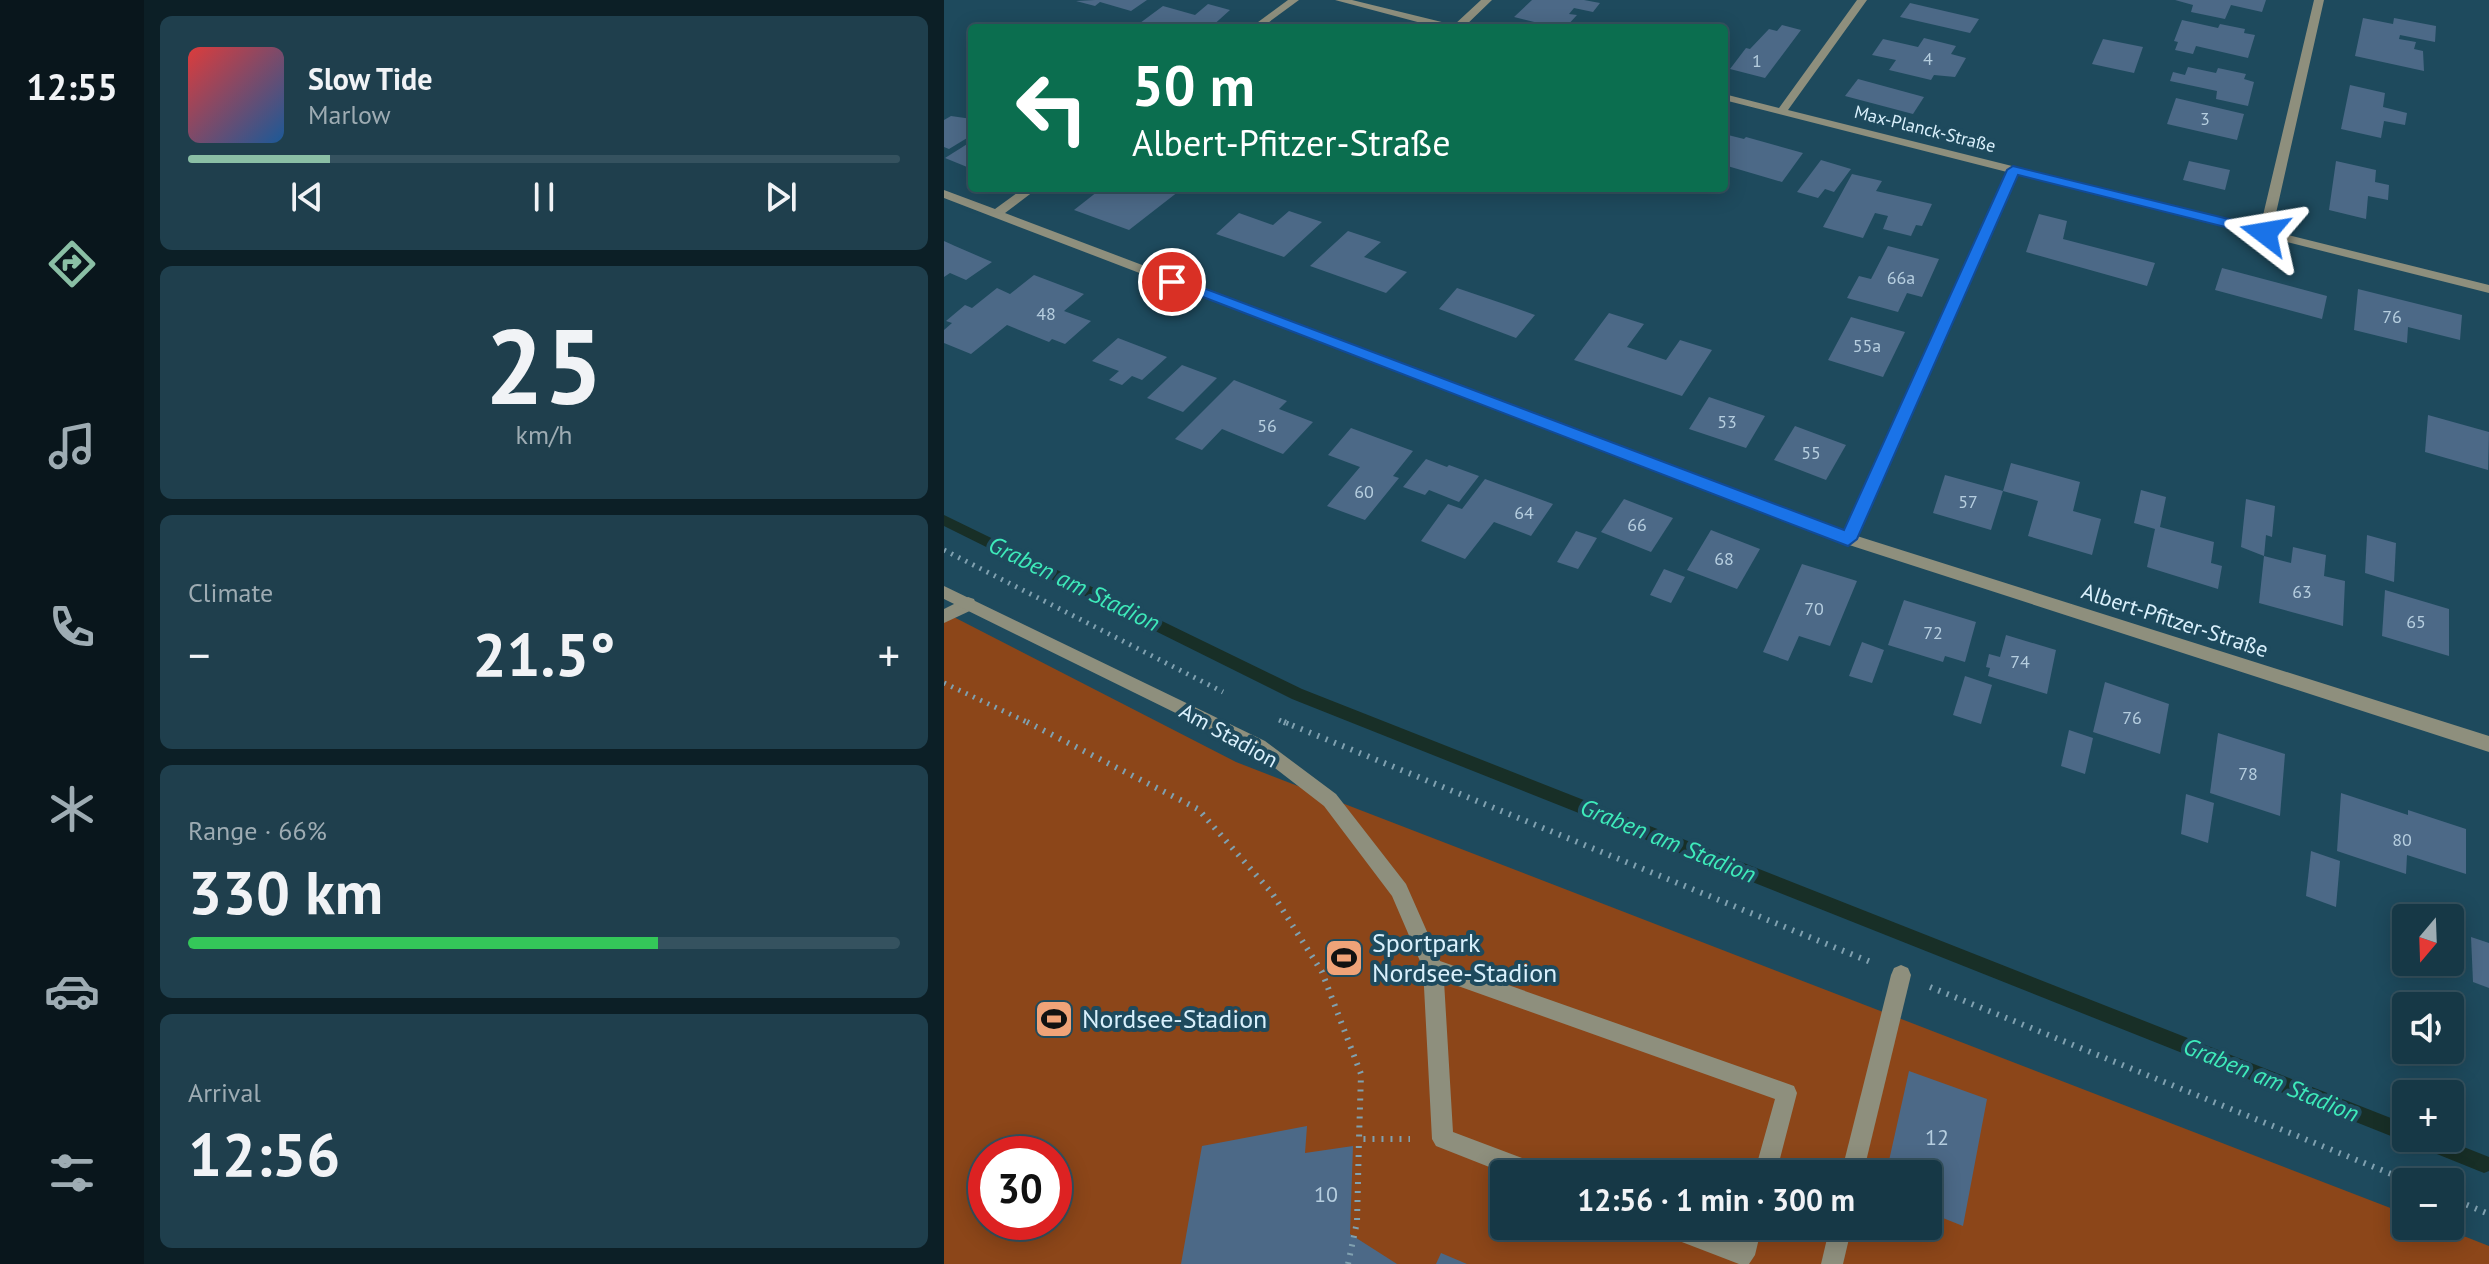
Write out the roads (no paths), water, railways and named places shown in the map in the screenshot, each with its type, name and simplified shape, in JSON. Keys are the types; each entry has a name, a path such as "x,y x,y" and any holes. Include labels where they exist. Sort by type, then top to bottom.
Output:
{"street":[{"path":"1261,24 1294,0"},
{"path":"1340,0 1438,24"},
{"path":"1459,24 1487,0"},
{"path":"1782,111 1862,0"},
{"path":"2265,233 2319,0"},
{"name":"Max-Planck-Straße","path":"1728,98 2489,289"},
{"path":"1848,539 2013,170"},
{"path":"995,215 1027,192"},
{"name":"Albert-Pfitzer-Straße","path":"944,194 1848,539 2489,744"},
{"name":"Am Stadion","path":"944,592 1259,746 1330,800 1399,890 1433,968 1443,1139 1498,1160"},
{"path":"944,616 968,604"},
{"path":"1433,968 1787,1093 1769,1160"},
{"path":"1855,1160 1901,975"},
{"path":"1705,1240 1744,1255 1748,1240"},
{"path":"1832,1264 1838,1240"}],"waterway":[{"name":"Graben am Stadion","path":"944,520 1297,694 2392,1127"},
{"name":"Graben am Stadion","path":"2454,1152 2484,1164"}],"place":[{"name":"Sportpark Nordsee-Stadion","path":"1344,958"},
{"name":"Nordsee-Stadion","path":"1054,1019"}]}
